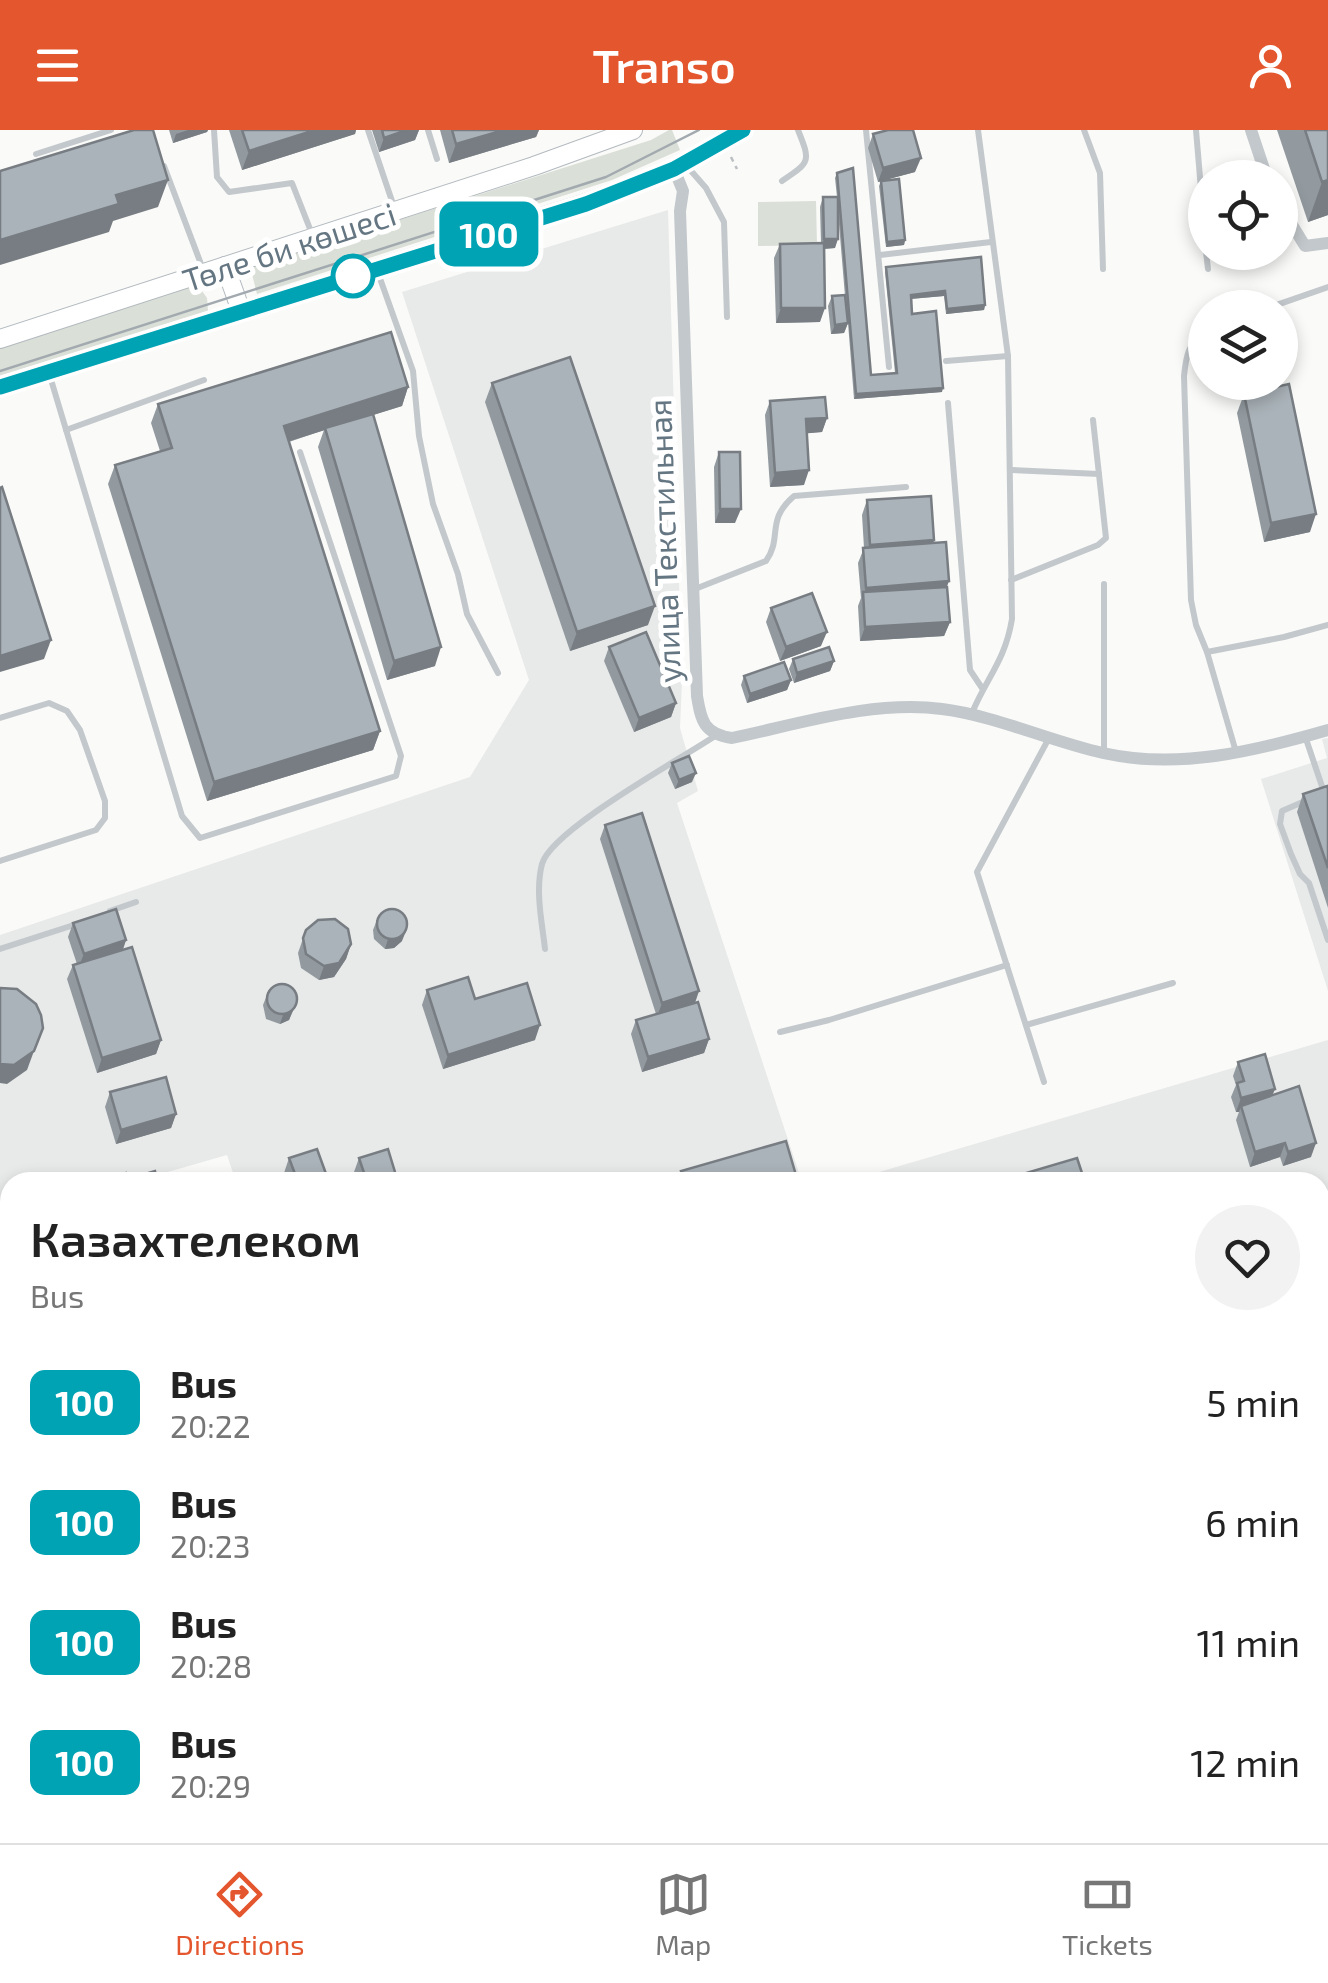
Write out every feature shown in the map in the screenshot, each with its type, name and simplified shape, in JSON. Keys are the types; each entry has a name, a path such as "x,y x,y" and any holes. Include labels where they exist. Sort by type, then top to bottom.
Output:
{"main road":[{"name":"Төле би көшесі","path":"0,339 534,166 633,130"},
{"path":"703,130 714,139 739,132"},
{"name":"Төле би көшесі","path":"0,386 586,204 679,166 739,132"},
{"path":"225,266 241,311"}],"street":[{"path":"1250,130 1261,160"},
{"name":"улица Текстильная","path":"679,166 697,696 701,720 715,736"},
{"path":"1298,235 1305,246 1328,243"},
{"path":"715,736 732,738 867,711 927,708 971,715 1104,754 1159,762 1236,754 1328,730"}],"lane":[{"path":"36,154 111,130"},
{"path":"214,130 217,177 229,192 292,183 314,238"},
{"path":"368,130 395,211"},
{"path":"428,130 437,159"},
{"path":"782,181 808,159 798,130"},
{"path":"866,130 889,367"},
{"path":"971,715 982,688 1008,646 1011,580 1008,356 978,130"},
{"path":"1084,130 1100,172 1103,270"},
{"path":"1196,130 1199,160"},
{"path":"163,164 204,273"},
{"path":"679,166 706,188 724,222 727,317"},
{"path":"880,255 991,242"},
{"path":"376,269 412,371 419,436 433,504 458,574 467,614 498,674"},
{"path":"1298,298 1328,287"},
{"path":"1188,352 1184,406 1191,600 1236,754"},
{"path":"946,361 1008,356"},
{"path":"48,372 182,816 200,838 396,776 399,766 401,756 300,452"},
{"path":"66,430 204,380"},
{"path":"948,403 970,670 982,688"},
{"path":"1011,580 1098,545 1106,538 1094,420"},
{"path":"1012,470 1099,474"},
{"path":"695,589 766,560 771,554 776,515 794,496 906,487"},
{"path":"1104,584 1104,754"},
{"path":"1208,652 1328,624"},
{"path":"0,718 49,703 67,711 80,730 106,801 105,818 96,830 0,861"},
{"path":"546,949 538,886 543,859 587,816 715,736"},
{"path":"1305,736 1328,804"},
{"path":"1044,1082 978,872 1050,737"},
{"path":"1325,795 1282,811 1280,817 1291,854 1309,883 1328,940"},
{"path":"106,913 136,902"},
{"path":"0,948 91,918"},
{"path":"780,1032 1007,965"},
{"path":"1026,1025 1173,983"}],"shaded area":[{"path":"669,130 680,150 612,180 257,294 254,266 651,140"},
{"path":"816,201 817,245 758,246 758,202"},
{"path":"668,210 682,682 680,728 698,791 677,803 799,1172 233,1172 227,1155 168,1172 0,1172 0,935 470,777 529,680 402,292"},
{"path":"197,284 207,298 208,311 0,377 0,348"},
{"path":"1328,738 1328,991 1261,779 1327,758 1322,739"},
{"path":"1328,1040 1328,1172 879,1172"}],"building":[{"path":"134,130 153,130 168,180 116,195 119,204 0,240 0,171"},
{"path":"242,130 315,130 249,151"},
{"path":"382,130 407,130 384,138"},
{"path":"452,130 504,130 456,144"},
{"path":"913,130 921,158 883,168 873,134"},
{"path":"1305,130 1328,130 1328,180 1322,182"},
{"path":"853,168 871,375 897,373 886,267 981,257 985,305 947,309 945,291 911,295 912,314 936,311 943,388 856,394 837,173"},
{"path":"899,179 905,240 887,242 881,181"},
{"path":"823,197 838,197 838,239 824,239"},
{"path":"824,243 825,308 781,308 780,244"},
{"path":"845,295 848,323 835,325 832,296"},
{"path":"391,332 408,387 284,426 380,731 214,782 115,465 172,448 158,404"},
{"path":"570,357 655,606 577,632 492,383"},
{"path":"825,397 827,418 806,419 809,470 775,473 770,401"},
{"path":"1245,400 1292,400 1316,514 1271,523"},
{"path":"373,414 441,647 394,661 325,428"},
{"path":"719,452 740,452 741,509 720,509"},
{"path":"0,488 51,640 0,656"},
{"path":"931,496 934,540 870,545 867,500"},
{"path":"946,542 949,581 866,588 863,548"},
{"path":"947,587 950,622 865,627 863,592"},
{"path":"812,593 827,632 786,647 771,608"},
{"path":"646,632 676,703 639,718 609,647"},
{"path":"829,647 834,661 797,673 793,659"},
{"path":"784,662 791,680 750,694 744,676"},
{"path":"689,756 696,773 679,780 672,763"},
{"path":"1327,786 1328,789 1328,868 1303,794"},
{"path":"642,813 699,991 662,1003 605,825"},
{"path":"116,909 126,940 84,954 73,923"},
{"path":"392,909 406,918 407,924 398,938 392,939 378,930 377,924 386,910"},
{"path":"335,919 348,929 351,944 339,963 324,966 306,954 303,938 318,920"},
{"path":"132,947 161,1040 102,1058 73,965"},
{"path":"468,977 475,999 527,983 540,1025 448,1055 427,990"},
{"path":"282,984 296,993 297,999 288,1013 282,1014 268,1005 267,999 276,985"},
{"path":"0,988 17,989 36,1004 41,1015 43,1028 34,1051 14,1065 0,1064"},
{"path":"698,1002 709,1039 648,1057 636,1020"},
{"path":"1265,1054 1275,1089 1241,1098 1237,1083 1244,1081 1238,1062"},
{"path":"166,1077 176,1114 121,1130 110,1092"},
{"path":"1299,1086 1316,1143 1288,1152 1285,1143 1255,1152 1241,1106"},
{"path":"786,1141 795,1172 681,1172"},
{"path":"317,1149 325,1172 294,1172 289,1158"},
{"path":"388,1149 395,1172 364,1172 359,1158"},
{"path":"1077,1158 1082,1172 1029,1172"}],"tram line":[{"path":"0,371 606,177 699,130"}],"bus line":[{"name":"100","path":"0,387 586,204 674,169 743,130"}]}
